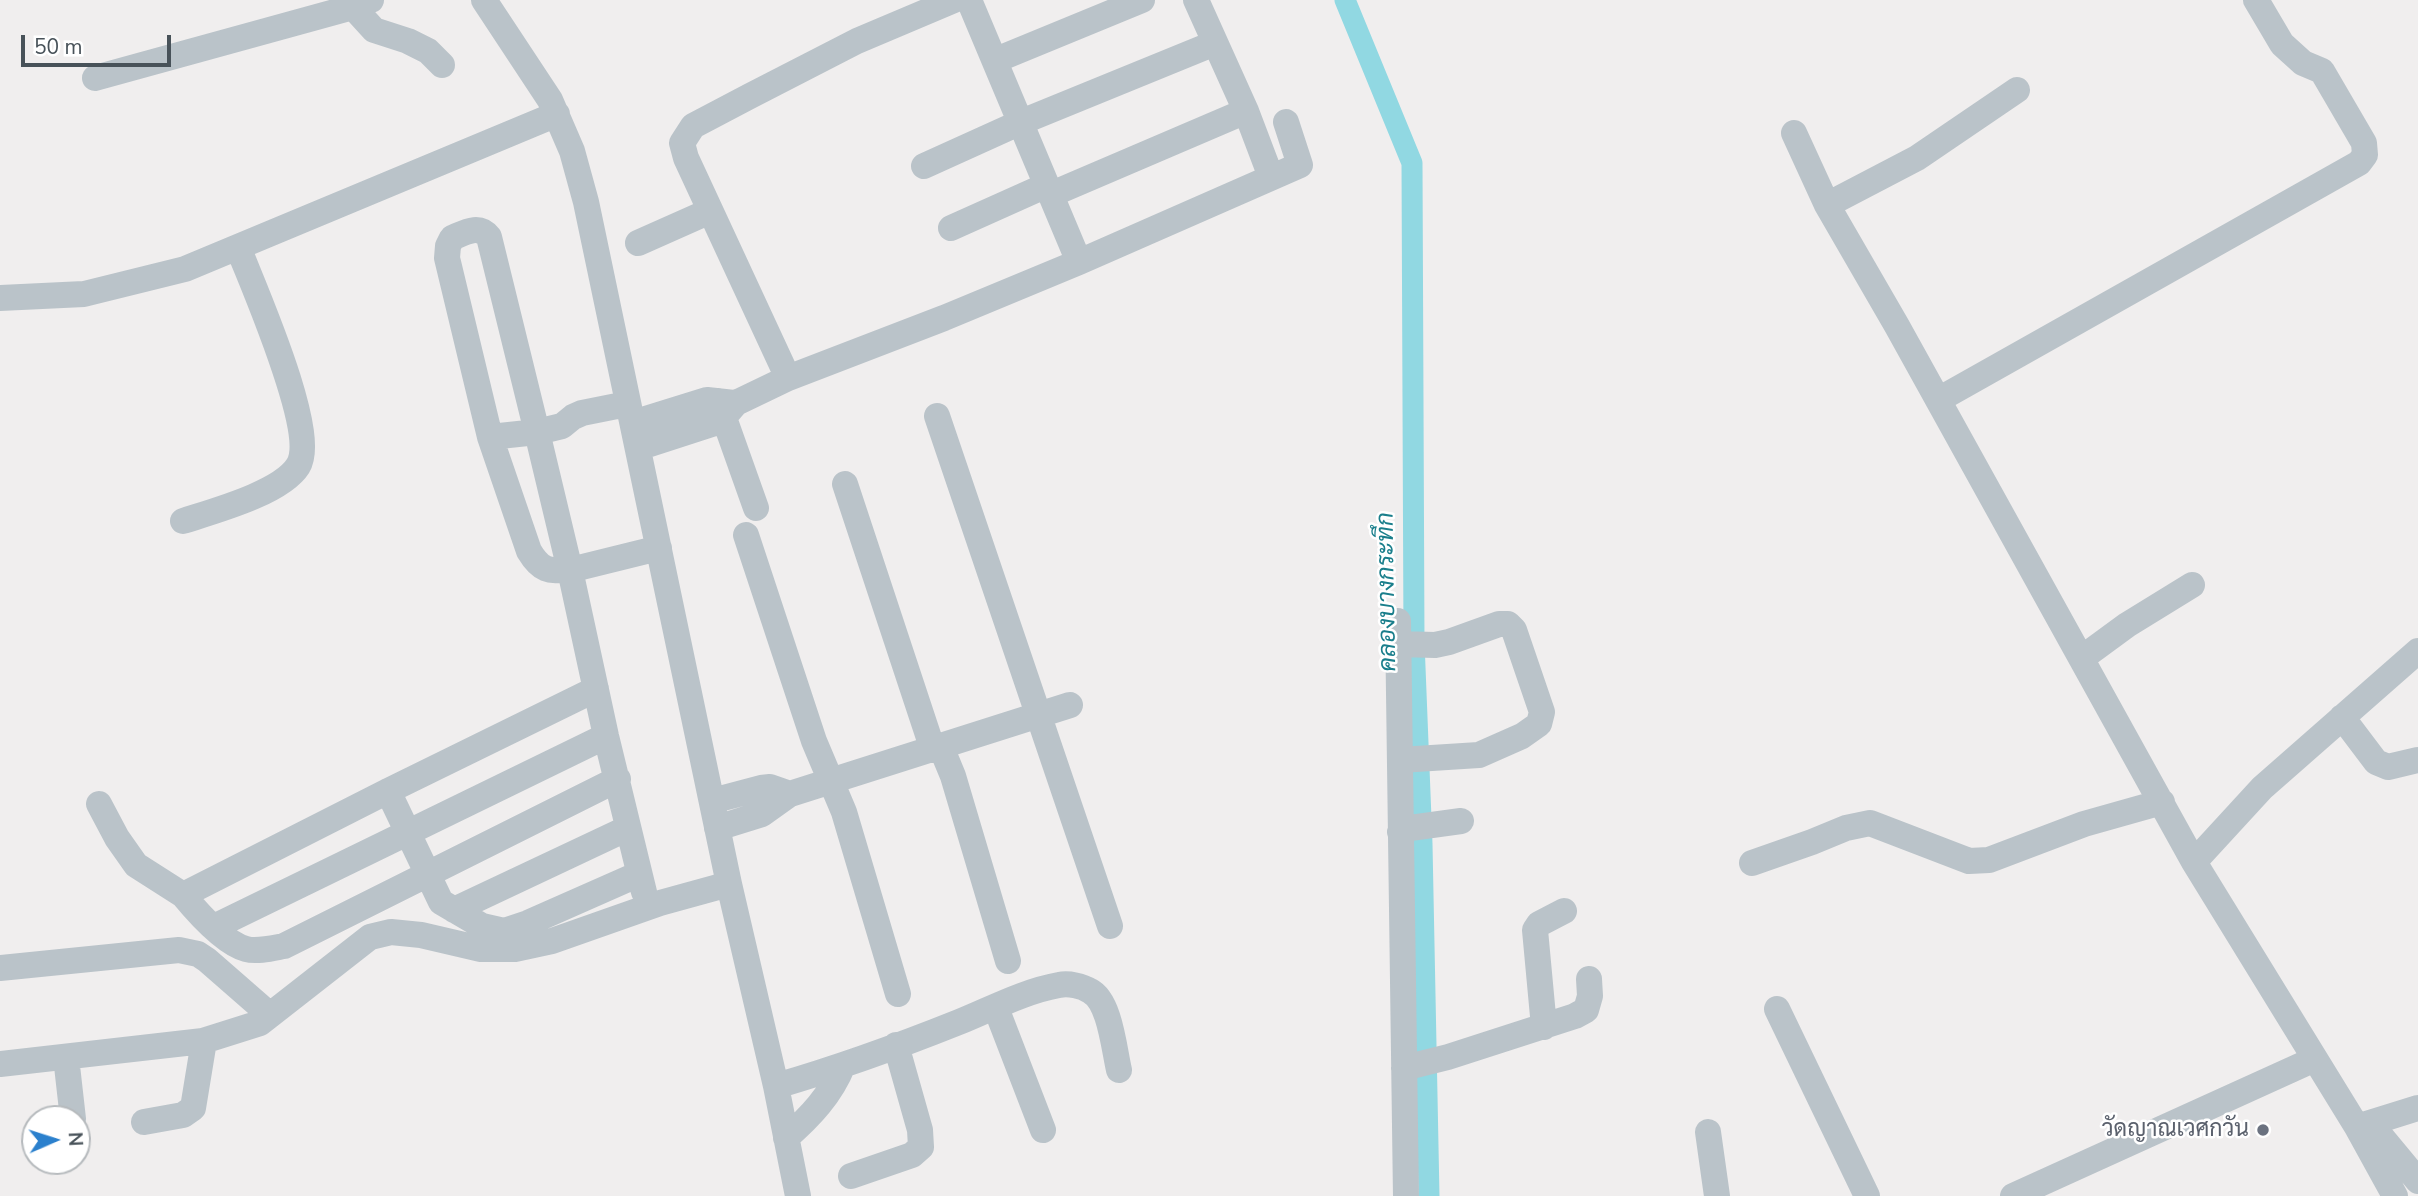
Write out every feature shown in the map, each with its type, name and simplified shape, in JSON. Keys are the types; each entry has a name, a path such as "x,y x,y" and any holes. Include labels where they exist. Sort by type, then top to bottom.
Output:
{"street":[{"path":"484,0 557,114 572,151 586,202 729,884 776,1086 797,1196"},
{"path":"788,378 686,158 682,143 694,126 857,40 954,0"},
{"path":"969,0 1079,262"},
{"path":"996,60 1142,0"},
{"path":"1196,0 1246,111 1271,177"},
{"path":"1938,400 2359,163 2365,155 2364,143 2322,71 2303,63 2282,44 2256,0"},
{"path":"95,78 362,3 374,30 428,51 442,65"},
{"path":"924,166 1019,123 1216,43"},
{"path":"1827,205 1917,159 2017,90"},
{"path":"951,228 1246,111"},
{"path":"0,299 84,294 185,269 557,114"},
{"path":"490,437 549,429 582,413 632,424 694,403 726,407 788,378 1079,262 1300,165 1286,122"},
{"path":"1794,133 1827,205 2194,862 2315,1059 2364,1125 2418,1181"},
{"path":"638,243 710,211"},
{"path":"388,791 441,902 482,926 504,931 642,883 606,736 570,570 549,429 489,237 484,230 479,229 452,238 447,258 490,437 529,551 537,565 549,570 570,570 659,548"},
{"path":"183,521 242,501 285,481 300,464 300,419 278,348 238,247"},
{"path":"726,407 756,508"},
{"path":"937,416 1110,926"},
{"path":"845,484 937,748 953,775 1007,961"},
{"path":"746,536 814,741 844,812 898,993"},
{"path":"2082,658 2192,585"},
{"path":"1403,759 1479,755 1522,736 1539,724 1542,712 1514,630 1508,624 1499,624 1435,645 1400,637 1403,759 1412,1066 1406,1196"},
{"path":"2194,862 2262,788 2418,650"},
{"path":"183,895 596,689"},
{"path":"717,828 762,814 790,794 1070,705"},
{"path":"2342,717 2376,762 2388,767 2418,760"},
{"path":"214,927 606,736"},
{"path":"99,804 117,838 136,865 183,895 198,914 246,949 284,946 618,779"},
{"path":"712,801 770,787 790,794"},
{"path":"1752,863 1846,828 1870,823 1969,861 1989,860 2084,824 2162,802"},
{"path":"1405,830 1451,822"},
{"path":"454,910 628,828"},
{"path":"0,1064 204,1041 260,1023 370,937 391,932 421,935 481,950 516,949 552,941 660,903 729,884"},
{"path":"1544,1027 1535,930 1539,924 1563,911"},
{"path":"0,968 179,950 198,954 207,960 270,1015"},
{"path":"1412,1066 1544,1027 1586,1010 1590,996 1589,979"},
{"path":"776,1086 843,1065 1017,998 1061,984 1078,986 1093,992 1106,1010 1119,1070"},
{"path":"996,1008 1043,1130"},
{"path":"1777,1009 1867,1196"},
{"path":"144,1122 190,1112 193,1108 204,1041"},
{"path":"851,1176 912,1155 920,1147 920,1130 896,1045"},
{"path":"66,1057 71,1105"},
{"path":"2013,1196 2315,1059"},
{"path":"786,1138 808,1119 835,1085 843,1065"},
{"path":"2364,1125 2418,1108"},
{"path":"2364,1125 2395,1196"},
{"path":"1708,1132 1717,1196"}],"waterway":[{"name":"คลองบางกระทึก","path":"1345,0 1412,163 1414,642 1422,844 1429,1196"}],"place":[{"name":"วัดญาณเวศกวัน","path":"2263,1130"}]}
